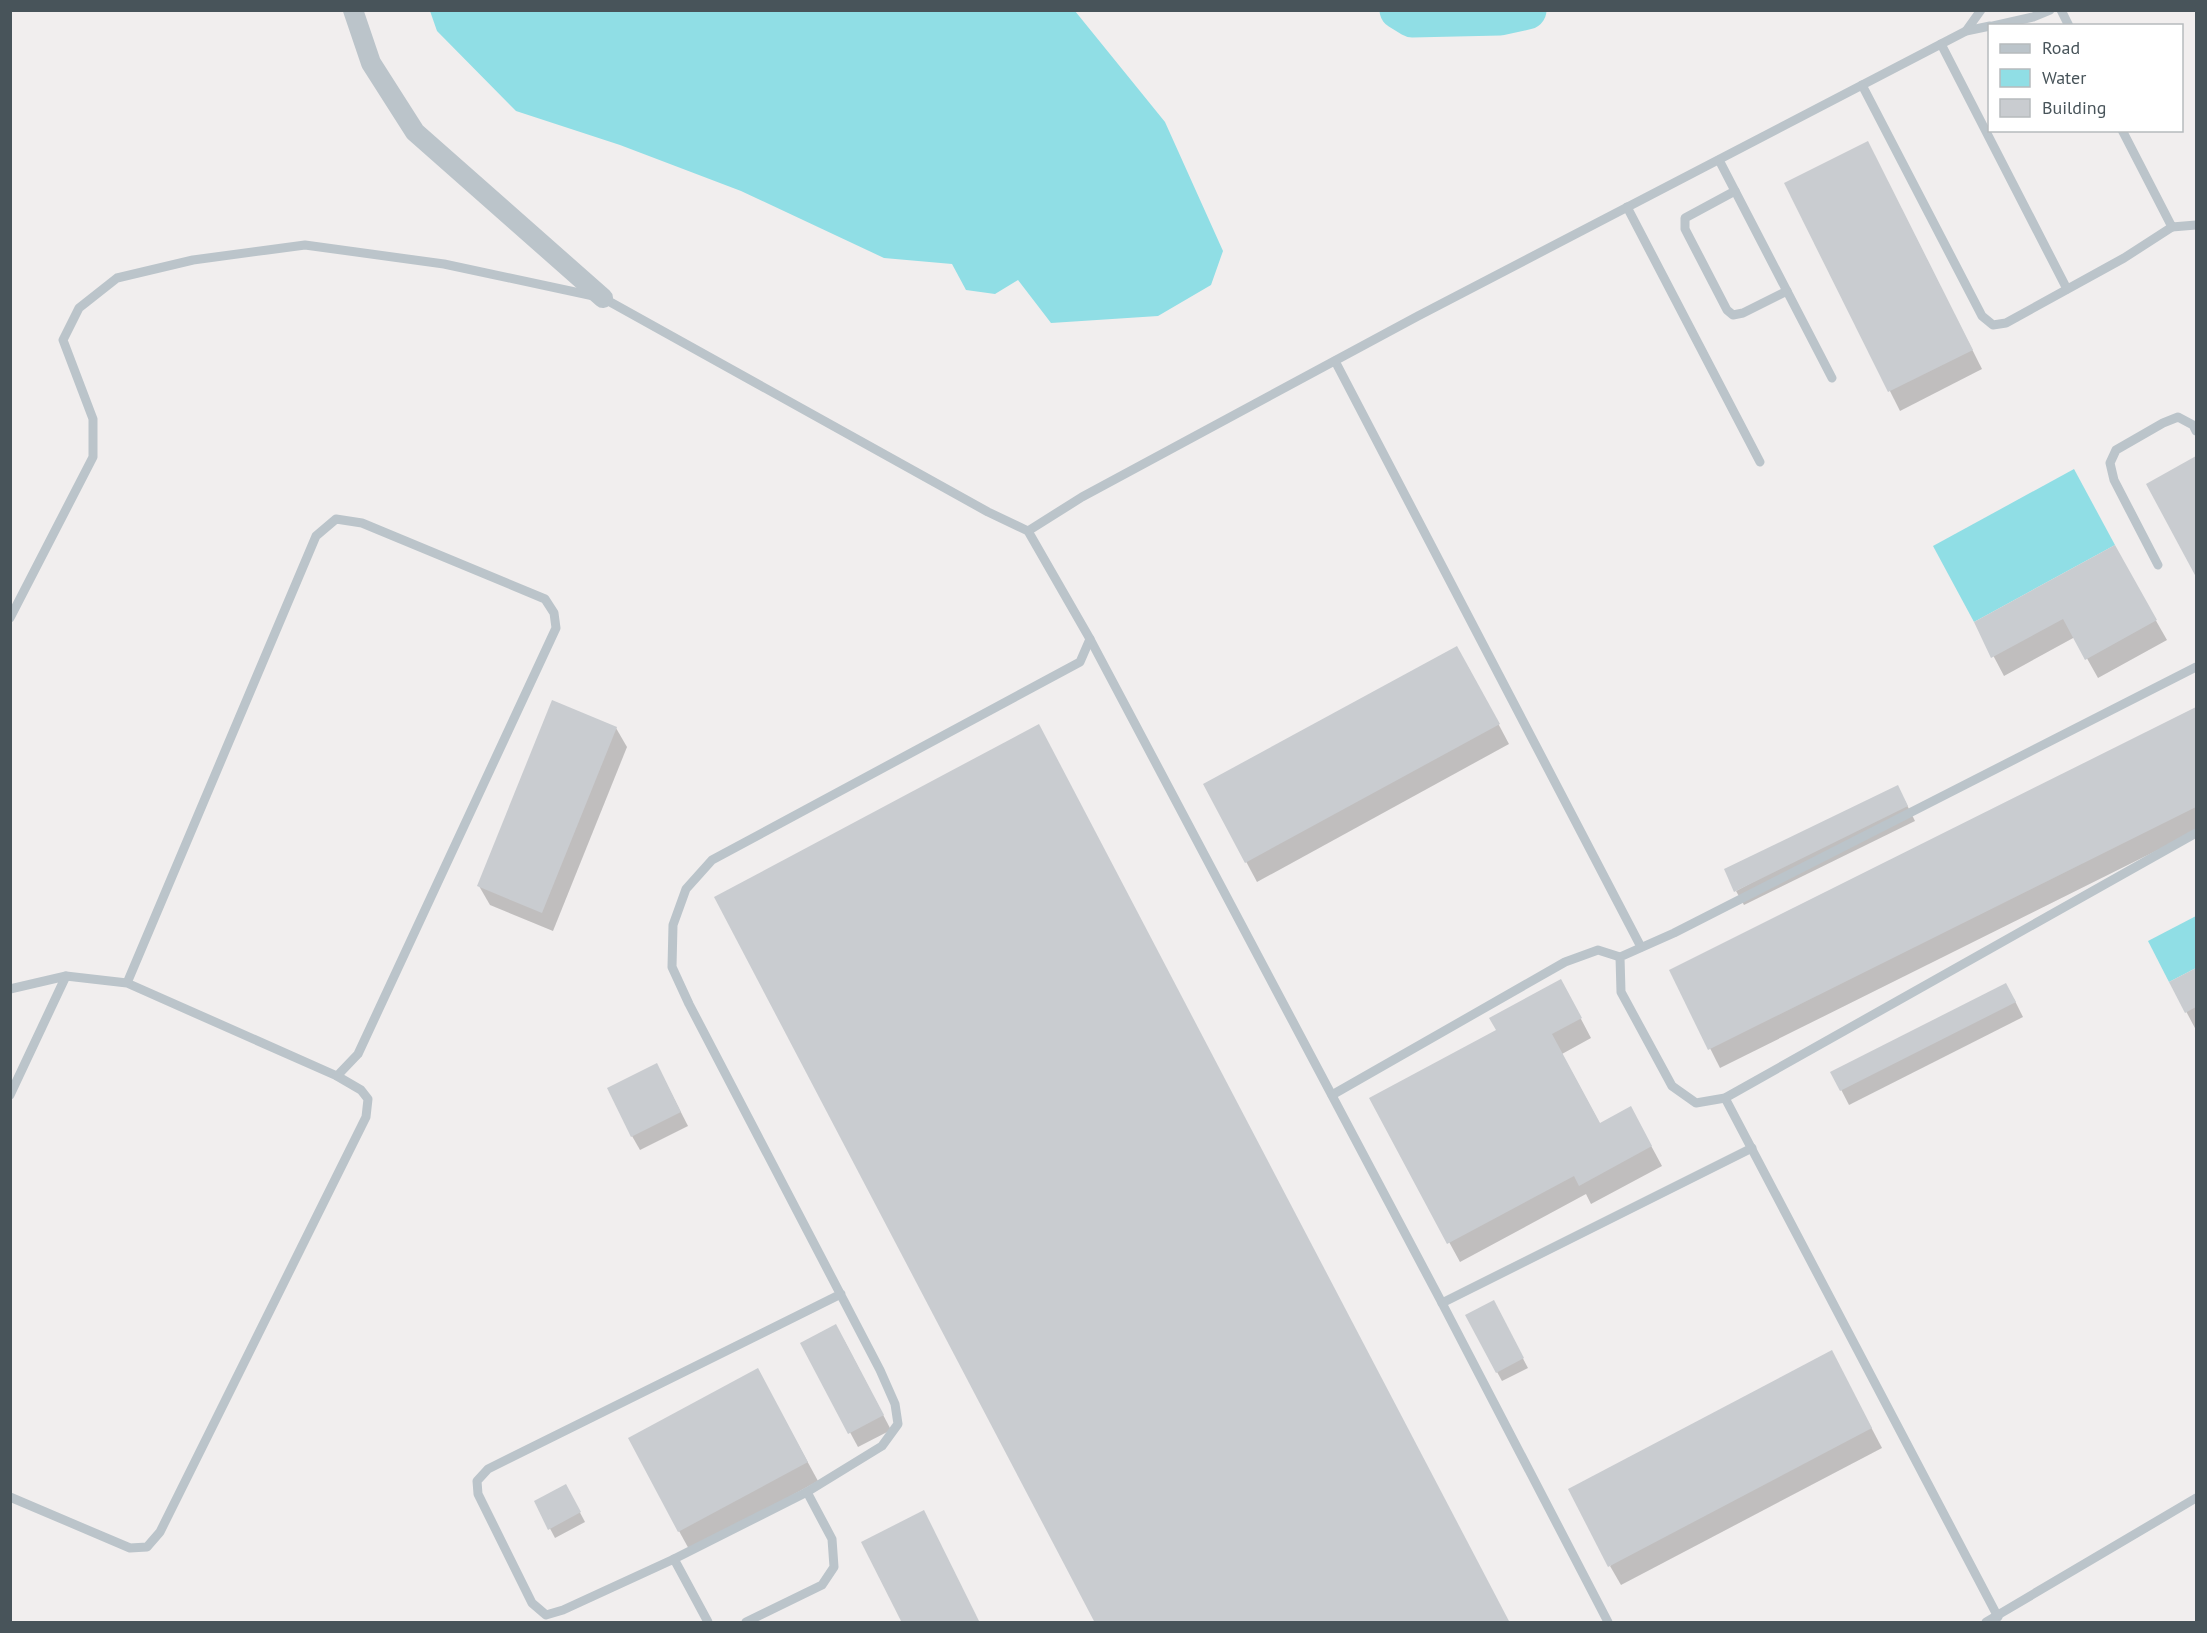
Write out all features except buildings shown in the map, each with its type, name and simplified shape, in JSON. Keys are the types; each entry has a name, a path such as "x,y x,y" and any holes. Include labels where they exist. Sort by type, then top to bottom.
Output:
{"street":[{"path":"353,10 371,63 415,132 603,298"}],"lane":[{"path":"1966,31 1981,10"},
{"path":"2000,24 2033,17 2050,10"},
{"path":"2061,10 2068,24"},
{"path":"1028,531 1091,492 1627,207 1966,31 1988,27"},
{"path":"1941,44 2067,289"},
{"path":"1862,85 1982,316 1993,325 2006,323 2124,258 2172,227 2196,225"},
{"path":"2123,132 2172,227"},
{"path":"1719,160 1832,378"},
{"path":"1735,191 1685,218 1685,229 1727,310 1733,315 1743,313 1787,291"},
{"path":"1627,207 1760,462"},
{"path":"10,618 93,457 93,420 63,340 79,308 117,278 193,260 305,245 444,264 603,298 988,512 1028,531 1090,639 1442,1303 1608,1623"},
{"path":"1335,361 1641,947"},
{"path":"2158,565 2114,480 2110,463 2116,450 2178,417 2193,426 2196,431"},
{"path":"127,983 316,536 336,519 362,523 545,599 554,613 556,628 358,1054 337,1076"},
{"path":"841,1294 488,1469 477,1481 478,1494 532,1603 546,1615 563,1610 674,1559 807,1492 882,1446 898,1424 895,1404 880,1370 841,1294 689,1004 672,967 673,925 686,889 712,860 1080,662 1090,639"},
{"path":"1332,1095 1565,962 1598,950 1620,957 1674,933 2196,667"},
{"path":"1620,957 1621,992 1672,1086 1696,1102 1725,1098 2196,833"},
{"path":"10,1095 66,976"},
{"path":"10,989 66,976 127,983 337,1076 361,1090 368,1099 366,1117 160,1532 147,1547 130,1548 10,1497"},
{"path":"1725,1098 1998,1617"},
{"path":"1442,1303 1752,1148"},
{"path":"746,1623 822,1584 834,1567 832,1539 807,1492"},
{"path":"1986,1623 2196,1498"},
{"path":"674,1559 708,1623"}],"water":[{"path":"430,11 1075,11 1165,122 1223,251 1211,285 1158,316 1051,323 1018,280 995,294 966,290 952,264 884,258 741,191 620,145 516,111 437,31"},
{"path":"2074,469 2115,545 1974,622 1933,546"},
{"path":"2196,916 2196,968 2169,982 2148,941"}],"waterway":[{"path":"1399,10 1412,18 1500,16 1527,10"}]}
